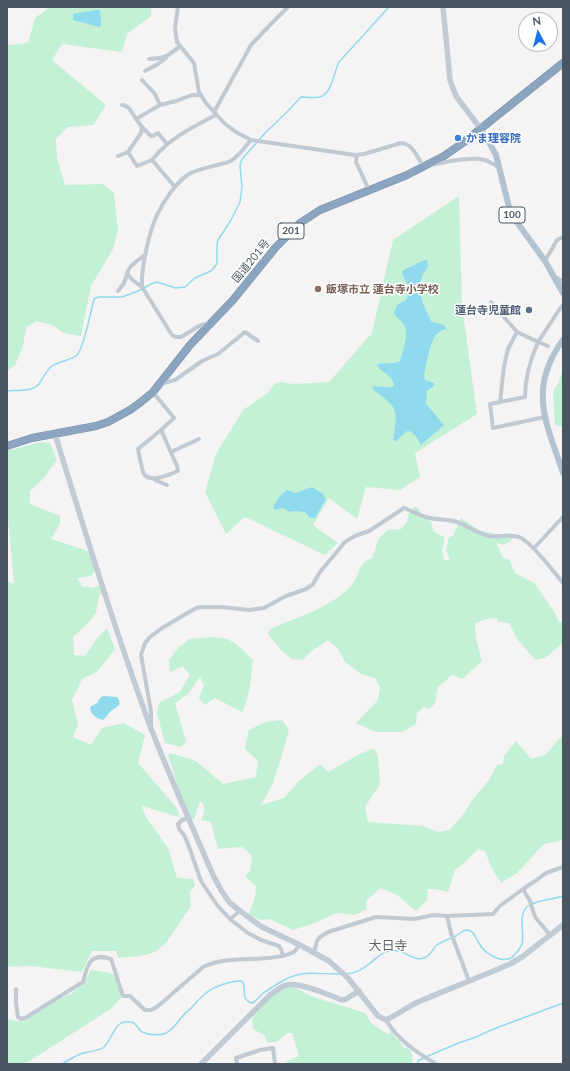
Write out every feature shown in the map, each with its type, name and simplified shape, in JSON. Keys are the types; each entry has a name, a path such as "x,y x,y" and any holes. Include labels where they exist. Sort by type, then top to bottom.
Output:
{"highway":[{"name":"国道201号","path":"7,446 32,438 96,426 108,422 130,410 153,392 190,345 233,300 276,247 300,223 320,210 407,175 444,156 563,63"}],"main road":[{"name":"100","path":"480,128 496,156 512,214 545,261 563,293"},
{"path":"563,340 550,360 545,378 542,400 545,417 560,457 563,473"}],"street":[{"path":"178,7 175,28 177,42 194,63 200,95 224,123 250,140 357,155 401,143 410,146 424,166 456,160 477,159 490,162 500,168"},
{"path":"128,152 137,166 152,160 167,144 215,113 251,46 288,7"},
{"path":"443,7 450,80 456,96 480,128"},
{"path":"145,71 158,64 180,46"},
{"path":"149,59 168,56"},
{"path":"142,80 155,94 160,105"},
{"path":"136,119 160,105 192,95 200,95"},
{"path":"122,105 128,107 142,127 151,136 158,133 167,144"},
{"path":"118,156 128,152 141,134 142,127"},
{"path":"142,287 141,278 151,233 157,215 175,187 181,179 190,174 233,160 250,140"},
{"path":"357,155 356,162 368,190"},
{"path":"152,160 175,187"},
{"path":"545,261 557,240 563,237"},
{"path":"118,290 124,283 128,269 145,255"},
{"path":"127,273 142,287 172,335 181,337 199,326 212,322"},
{"path":"554,276 563,282"},
{"path":"491,302 517,332 548,346"},
{"path":"545,417 493,428 490,404 525,397 527,374 538,342 563,305"},
{"path":"159,384 175,380 202,361 218,354 245,332 258,341"},
{"path":"500,402 504,366 508,349 517,332"},
{"path":"153,392 174,418 138,449 144,474 149,478 167,485"},
{"path":"152,478 157,478 178,471 161,430"},
{"path":"55,434 92,553 131,672 151,727 188,818 221,890 229,902 262,927 314,952 329,961 348,978 378,1016 386,1020 391,1029 399,1038 418,1053 436,1064"},
{"path":"171,452 199,440"},
{"path":"151,727 151,711 142,655 145,643 150,637 162,628 196,608 222,607 249,610 264,608 286,596 306,589 313,584 320,572 345,542 369,530 404,508 429,518 448,519 458,522 490,537 502,536 518,537 523,539 534,548 563,583"},
{"path":"534,548 563,517"},
{"path":"188,818 182,820 178,824 179,829 184,834 201,880 217,905 230,919 248,932 261,940 279,946 283,956"},
{"path":"314,952 317,941 328,932 376,917 414,919 434,915 447,916 493,914 500,906 546,873 563,867"},
{"path":"523,889 530,901 535,917 550,935"},
{"path":"230,919 240,911"},
{"path":"447,916 451,933 470,981"},
{"path":"386,1020 418,1002 510,964 522,957 563,925"},
{"path":"16,989 18,1018 21,1019 83,982 90,962 95,958 105,957 111,959 123,996 130,996 145,1010 152,1010 203,967 210,963 222,960 266,959 283,956 294,952 300,945"},
{"path":"202,1064 271,994 281,987 288,984 298,985 342,1000 359,992"},
{"path":"237,1064 236,1058 260,1050 273,1048 275,1064"}],"green space":[{"path":"50,7 151,7 151,16 127,34 122,52 62,44 52,60 106,105 93,125 68,127 56,139 57,158 65,185 103,184 114,193 118,230 113,249 91,286 81,336 64,333 52,325 36,321 26,328 23,346 15,365 7,371 7,45 28,43 35,18"},
{"path":"459,196 462,306 477,414 415,453 420,477 400,490 366,487 357,519 329,498 313,525 338,543 325,555 245,517 226,534 205,492 216,454 243,410 268,393 274,384 280,382 293,384 329,382 372,333 393,240"},
{"path":"563,370 563,427 555,424 553,393"},
{"path":"41,442 50,443 57,460 43,479 30,491 30,504 60,516 60,524 51,539 88,551 97,568 91,576 77,578 82,586 92,588 101,584 102,590 99,596 96,613 73,637 74,655 85,656 98,637 107,628 115,649 98,671 82,679 72,700 78,725 73,737 91,745 102,728 124,723 145,735 138,763 177,808 179,817 142,806 146,817 168,848 177,878 193,879 195,886 190,892 191,906 166,943 155,952 141,956 118,958 116,951 92,951 82,972 30,966 7,967 7,581 14,584 8,518 7,522 7,451"},
{"path":"416,506 431,522 433,531 444,537 442,550 444,561 450,559 446,550 449,537 453,536 461,518 479,530 499,535 512,533 512,540 504,545 496,543 503,558 509,559 515,573 534,583 553,610 559,622 563,622 563,643 545,658 535,660 517,639 509,623 498,622 497,618 485,619 475,624 476,639 482,661 462,679 452,675 438,687 435,703 429,709 424,707 417,713 416,724 402,732 376,732 356,723 378,700 380,687 375,678 361,674 345,662 338,649 328,640 313,650 302,660 292,659 283,652 268,634 270,629 317,610 345,592 353,583 364,563 372,558 379,538 388,530 401,529 407,522 409,512"},
{"path":"212,637 228,639 241,648 253,660 250,687 245,706 242,712 215,698 205,705 199,698 204,685 200,677 189,693 175,703 186,742 181,747 165,743 157,713 159,703 180,692 190,675 183,666 170,672 169,660 178,648 190,639"},
{"path":"282,720 289,730 272,785 261,805 284,798 299,781 320,764 328,772 374,748 378,756 380,784 365,807 368,822 424,826 438,832 449,830 463,815 473,799 489,780 497,765 503,764 504,756 516,741 531,759 545,755 563,735 563,840 544,844 517,873 501,883 491,867 485,851 478,849 455,870 448,892 428,889 427,900 416,911 397,895 380,888 366,901 367,909 354,915 337,913 293,930 270,919 260,920 249,914 255,897 256,886 245,876 250,871 252,856 242,847 218,849 211,822 201,820 204,813 204,805 200,801 194,819 188,821 168,754 174,754 196,761 223,784 256,777 258,761 245,749 249,730 265,722"},
{"path":"91,970 106,972 118,976 123,995 112,1008 25,1064 7,1064 7,1019 23,1022 37,1010 72,993 85,982"},
{"path":"292,986 311,996 365,1013 371,1023 389,1035 391,1029 403,1047 411,1050 413,1064 285,1064 286,1062 299,1056 292,1033 287,1033 278,1041 268,1043 264,1035 253,1029 252,1018 277,990"}],"water":[{"path":"100,10 101,25 99,27 73,20 73,14"},
{"path":"427,260 428,266 420,283 420,294 431,321 445,326 446,329 439,332 432,342 424,376 425,380 434,383 434,386 427,391 426,404 444,425 421,445 416,436 409,431 407,431 396,441 393,440 396,420 394,409 373,389 372,386 394,386 392,379 381,370 377,364 394,363 400,361 406,332 403,323 394,313 397,305 406,300 409,290 402,271"},
{"path":"312,487 322,493 326,499 315,518 310,518 305,512 290,512 283,508 275,510 273,507 280,496 287,490 296,493"},
{"path":"103,696 117,697 120,702 118,706 103,720 94,716 90,707 97,703"}],"waterway":[{"path":"7,391 36,387 52,366 71,359 77,355 85,337 94,299 98,297 122,297 157,282 176,288 185,287 195,278 211,271 217,264 218,240 231,220 240,202 242,187 240,165 242,159 266,132 301,97 320,97 327,92 339,62 389,7"},
{"path":"347,974 362,969 381,954 389,951 400,951 420,959 426,957 439,944 466,930 473,933 486,952 494,957 502,959 511,958 522,944 522,919 528,906 536,902 563,896"},
{"path":"62,1064 78,1055 102,1048 107,1044 118,1025 121,1023 134,1023 142,1032 147,1034 157,1035 166,1033 173,1029 183,1015 208,991 222,984 242,981 244,984 246,999 252,1003 263,993 287,978 295,975 309,973 342,974"},
{"path":"417,1064 419,1060 456,1044 563,1003"}],"place":[{"name":"かま理容院","path":"458,138"},
{"name":"飯塚市立 蓮台寺小学校","path":"318,289"},
{"name":"蓮台寺児童館","path":"529,310"}],"district":[{"name":"大日寺","path":"388,946"}]}
